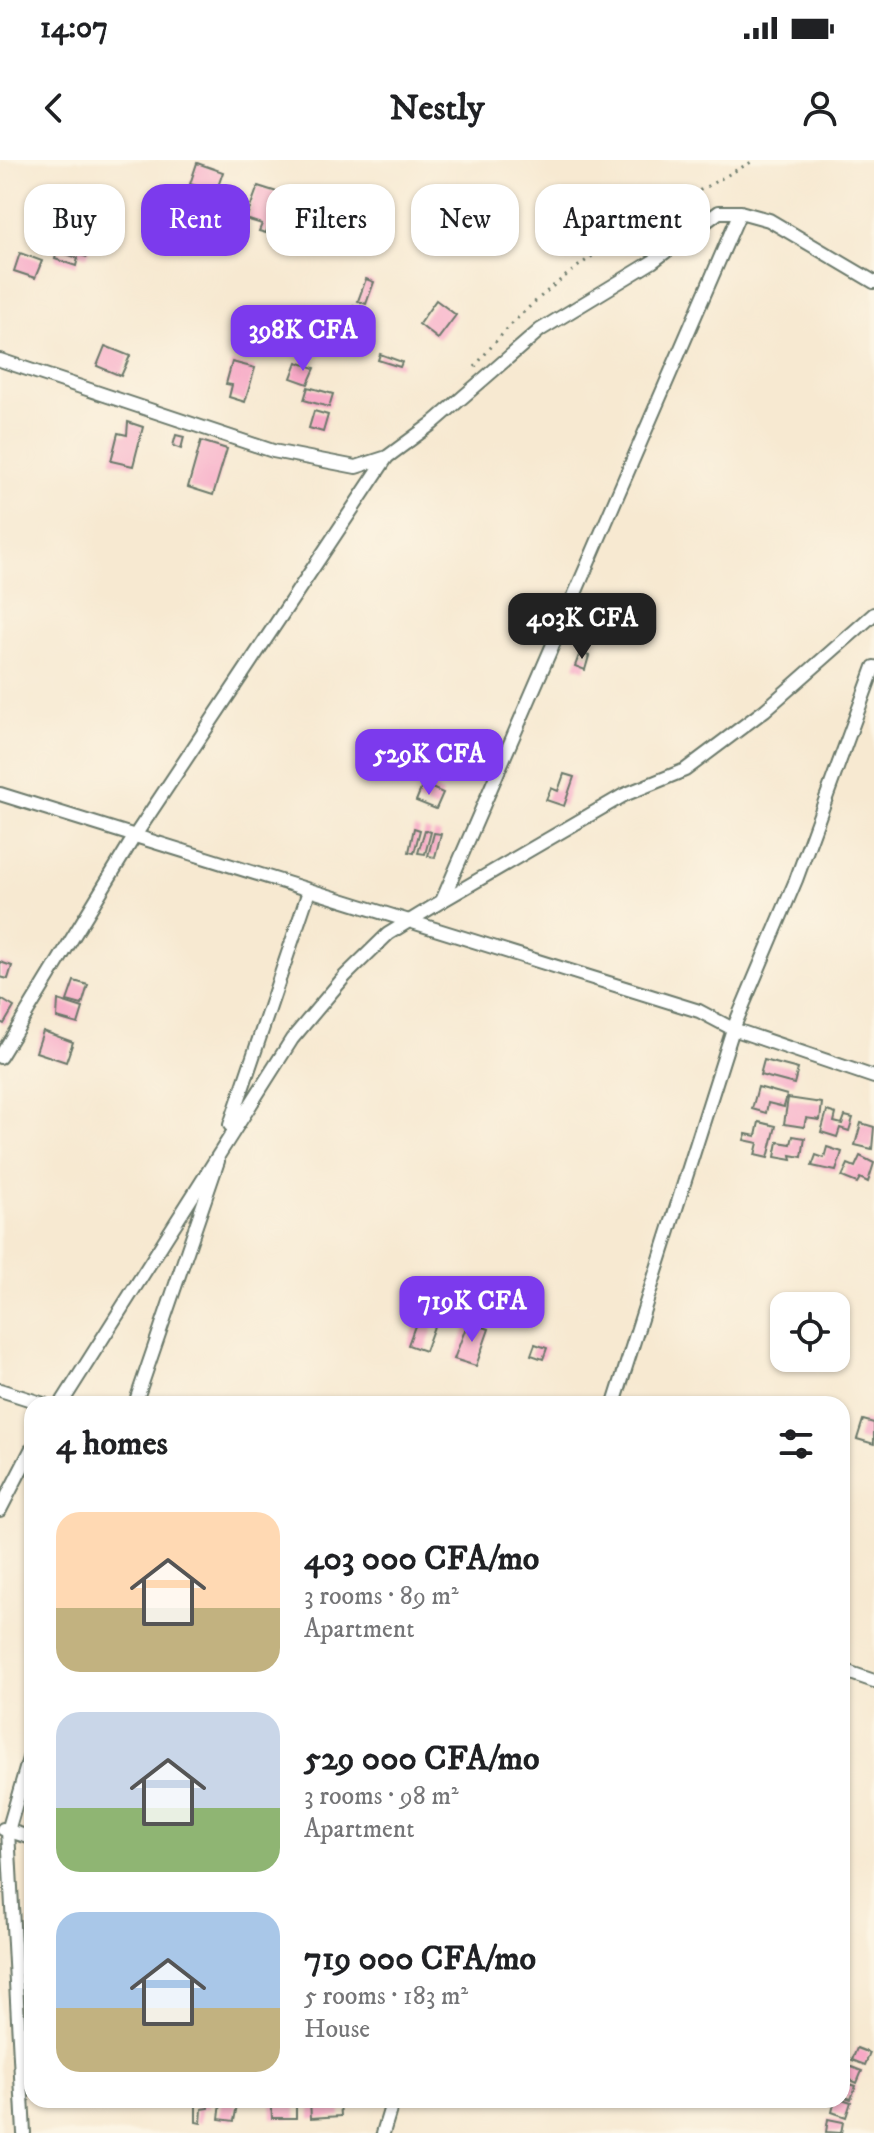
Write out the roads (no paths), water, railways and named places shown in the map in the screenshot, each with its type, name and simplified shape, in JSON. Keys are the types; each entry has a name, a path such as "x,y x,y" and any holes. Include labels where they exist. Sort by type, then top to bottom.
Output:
{"street":[{"path":"0,360 273,451 356,467 387,457 433,423 540,330 652,262 719,212 740,212 769,220 874,282"},
{"path":"442,901 740,212"},
{"path":"0,1057 134,837 387,457"},
{"path":"66,1396 225,1141 301,1029 345,976 388,934 624,795 685,770 765,710 874,614"},
{"path":"617,1396 733,1029 796,880 874,667"},
{"path":"0,794 699,1011 733,1029 874,1077"},
{"path":"138,1396 309,891"},
{"path":"0,1390 24,1398"},
{"path":"0,1510 24,1464"},
{"path":"850,1673 874,1681"},
{"path":"24,1771 4,1829 24,2133"},
{"path":"4,1829 24,1835"},
{"path":"383,2133 391,2108"}]}
